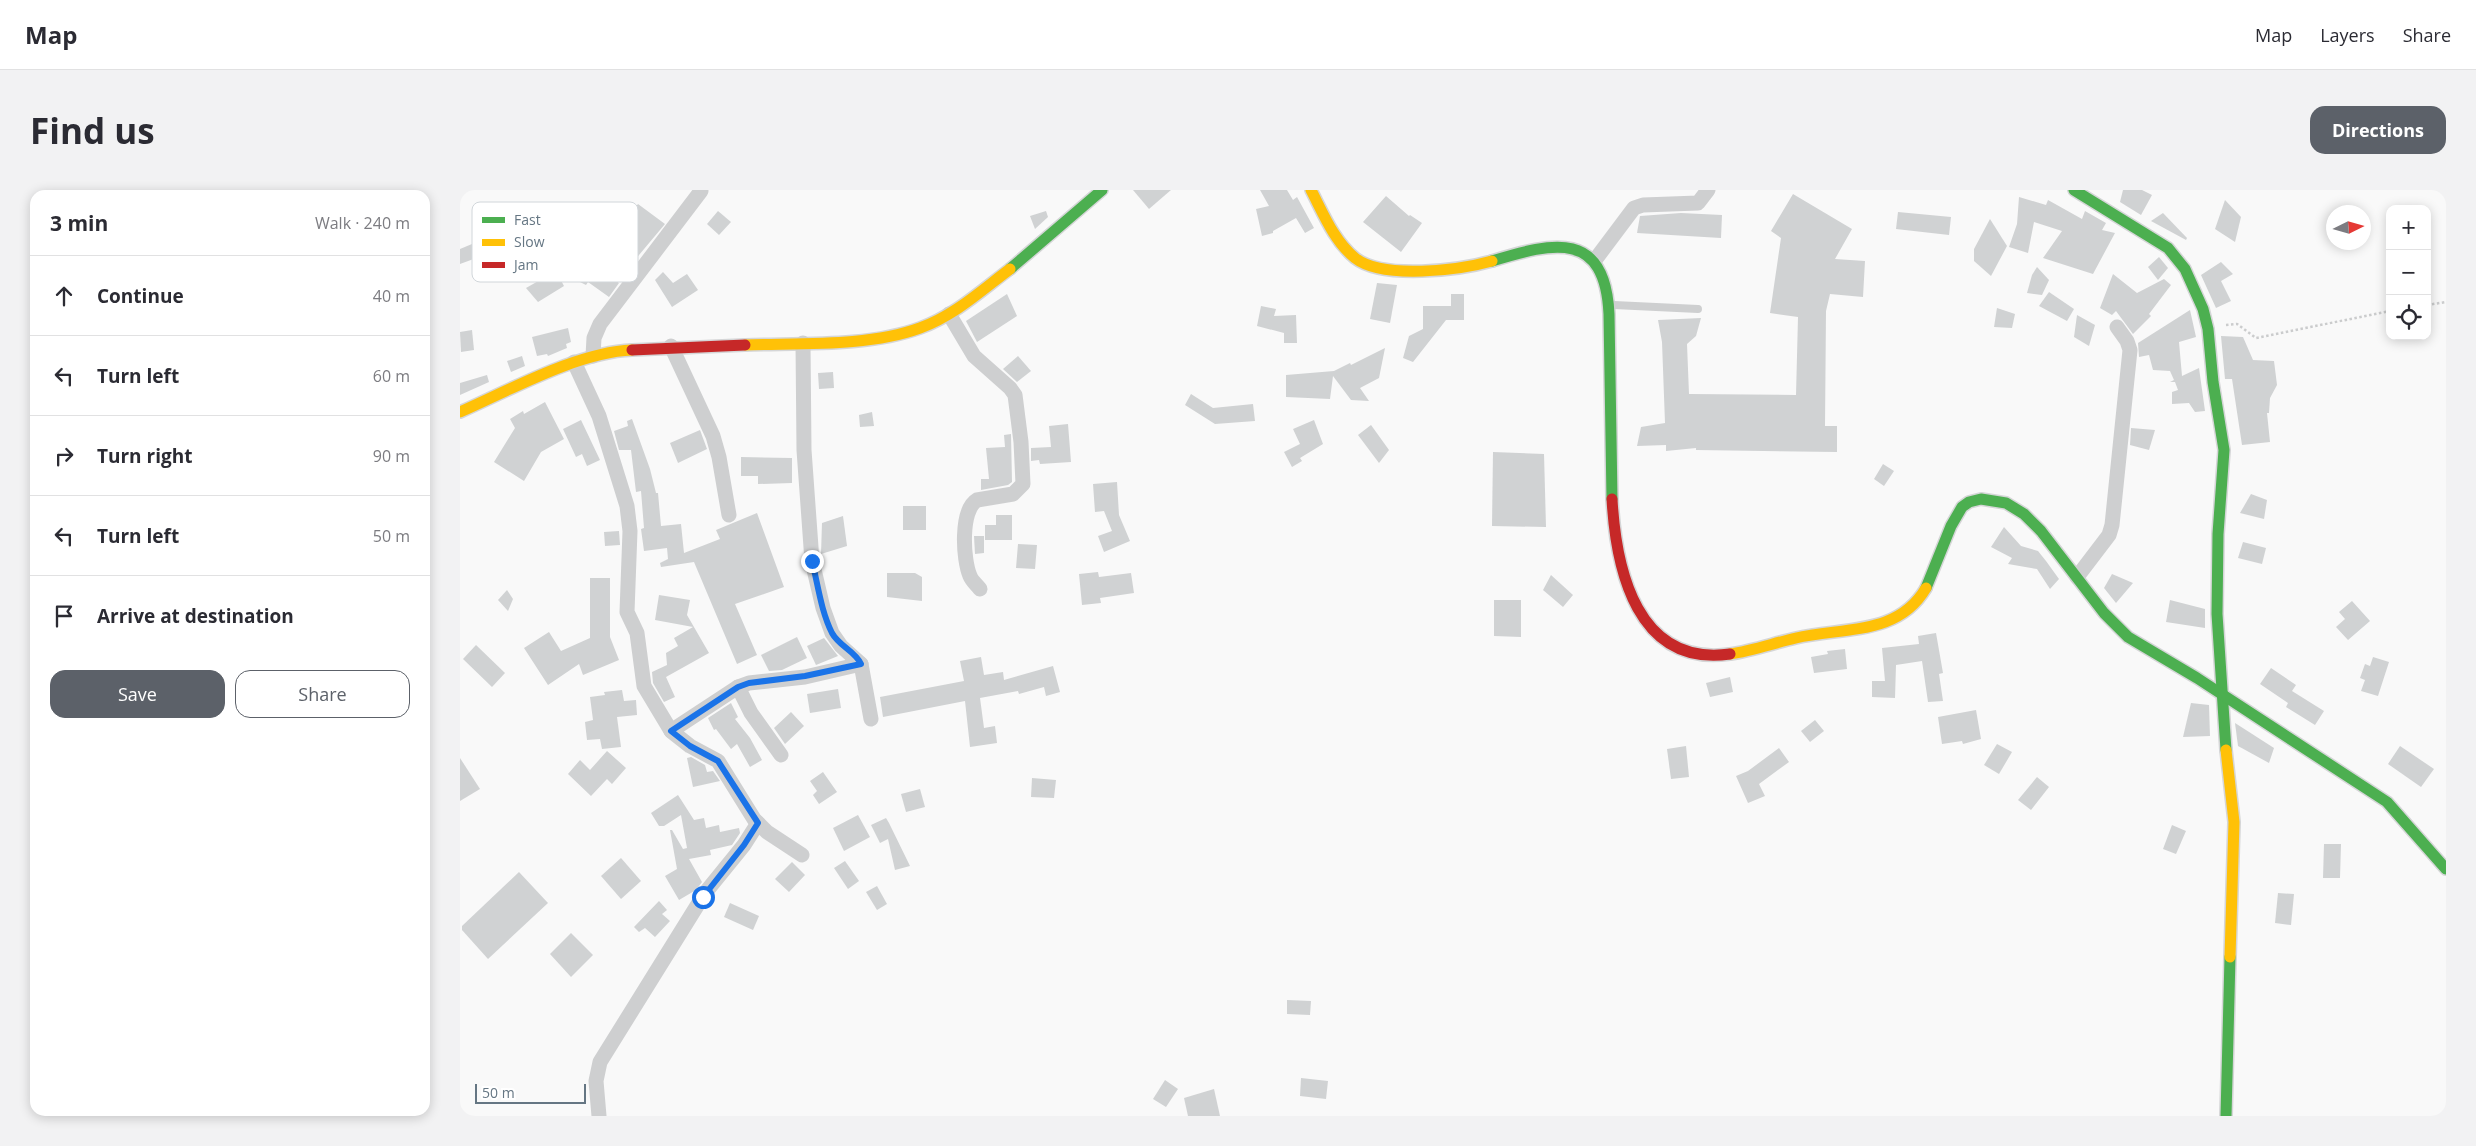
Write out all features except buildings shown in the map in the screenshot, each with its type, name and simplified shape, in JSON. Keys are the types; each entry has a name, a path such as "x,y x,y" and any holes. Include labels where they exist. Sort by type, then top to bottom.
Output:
{"main road":[{"path":"460,412 574,362 621,350 672,346 860,341 920,328 949,314 976,295 1040,245 1102,190"},
{"path":"2074,190 2168,248 2185,269 2204,309 2208,329 2213,382 2224,450 2218,534 2217,614 2221,694 2234,822 2226,1116"},
{"path":"1314,191 1349,253 1372,267 1412,270 1465,268 1554,246 1574,248 1595,260 1604,277 1609,305 1609,416 1613,528 1622,573 1633,602 1652,628 1673,648 1689,654 1719,654 1808,635 1872,627 1886,623 1915,604 1925,590 1959,511 1968,503 1979,500 1994,499 2006,502 2045,534 2091,598 2117,628 2387,802 2446,869"}],"street":[{"path":"1595,260 1634,208 1643,205 1698,203 1708,190"},
{"path":"638,274 701,191"},
{"path":"593,356 594,338 600,324 632,282"},
{"path":"949,314 974,356 1010,388 1018,404 1023,484 1013,494 977,500 972,503 967,514 966,562 972,581 980,588"},
{"path":"2077,577 2109,535 2112,525 2130,350 2127,341 2118,327"},
{"path":"802,343 804,450 812,561 823,608 832,633 841,646 861,664 871,719"},
{"path":"672,346 713,436 719,457 729,515"},
{"path":"574,362 599,416 623,491 630,531 628,612 637,633 644,686 671,731 690,746 718,761 758,823 767,832 802,855"},
{"path":"671,731 738,687 749,683 805,676 861,664"},
{"path":"738,687 751,713 781,755"},
{"path":"599,1116 596,1081 600,1062 705,892 744,845 758,823"}],"lane":[{"path":"1609,305 1698,309"}],"path":[{"path":"2431,304 2446,302"},
{"path":"2208,329 2237,324 2256,338 2386,312"}],"traffic: fast":[{"path":"1010,269 1102,190"},
{"path":"2074,190 2168,248 2185,269 2203,309 2208,329 2213,382 2224,450 2218,534 2217,614 2226,750"},
{"path":"1492,261 1536,249 1555,247 1572,249 1587,255 1598,268 1605,287 1609,314 1612,499"},
{"path":"1926,588 1951,526 1962,507 1969,502 1981,499 2006,503 2024,514 2041,531 2104,613 2128,637 2197,678 2387,802 2446,869"},
{"path":"2226,1116 2230,957"}],"traffic: slow":[{"path":"1311,190 1341,243 1355,258 1368,265 1384,269 1422,271 1442,270 1492,261"},
{"path":"745,345 834,343 900,334 920,328 944,317 1010,269"},
{"path":"460,412 522,383 589,357 632,350"},
{"path":"1730,654 1796,638 1868,627 1885,622 1900,615 1914,603 1926,588"},
{"path":"2226,750 2234,822 2230,957"}],"traffic: jam":[{"path":"632,350 745,345"},
{"path":"1612,499 1614,527 1627,583 1638,608 1653,629 1673,645 1698,654 1730,654"}],"route":[{"path":"703,897 705,892 744,845 758,823 718,761 679,739 671,731 738,687 749,683 805,676 861,664 860,660 841,646 832,633 823,608 812,561"}]}
